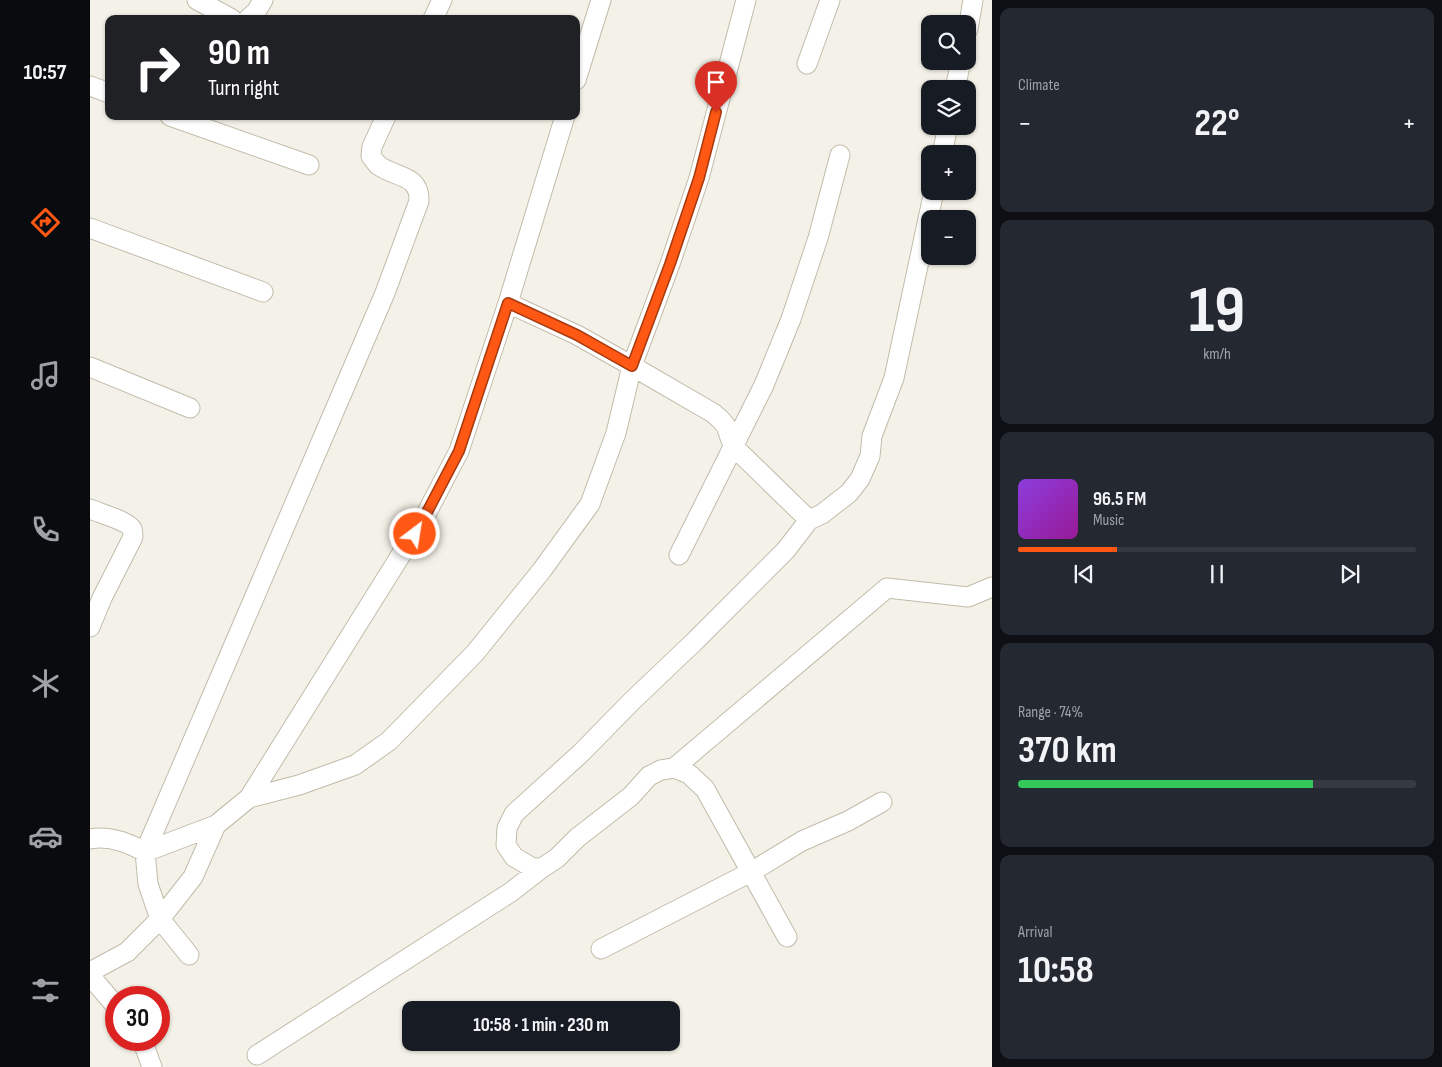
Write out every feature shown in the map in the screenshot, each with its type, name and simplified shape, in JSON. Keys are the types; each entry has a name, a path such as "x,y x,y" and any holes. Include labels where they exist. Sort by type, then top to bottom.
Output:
{"street":[{"path":"197,0 225,15"},
{"path":"253,15 263,0"},
{"path":"435,15 442,0"},
{"path":"580,67 601,0"},
{"path":"249,798 299,785 355,765 389,741 475,653 542,570 590,504 616,433 632,366 670,264 699,178 746,0"},
{"path":"807,64 830,0"},
{"path":"970,15 973,0"},
{"path":"90,86 105,92"},
{"path":"182,120 309,164"},
{"path":"189,955 160,919 148,884 145,852 381,302 419,201 419,191 414,182 378,165 371,156 372,147 384,120"},
{"path":"145,852 216,825 249,798 424,518 459,451 508,303 564,120"},
{"path":"678,555 764,385 791,319 818,238 840,155"},
{"path":"542,868 533,868 514,858 506,845 507,828 514,814 581,753 695,641 786,550 809,520 822,514 849,493 860,479 870,456 872,436 894,378 932,200"},
{"path":"90,228 262,292"},
{"path":"508,303 577,335 720,419 726,426 733,446 809,520"},
{"path":"90,367 190,408"},
{"path":"90,510 124,523 133,530 133,537 96,595 90,627"},
{"path":"674,768 888,588 968,597 992,587"},
{"path":"257,1056 511,892 557,858 577,838 631,796 649,776 661,770 674,768 689,774 705,788 786,937"},
{"path":"601,949 751,872 802,841 848,821 882,802"},
{"path":"90,972 127,952 160,919 193,877 216,825"},
{"path":"90,839 115,840 131,844 145,852"},
{"path":"90,976 105,993"},
{"path":"146,1051 152,1067"}],"route":[{"path":"415,534 459,451 508,303 577,335 632,366 670,264 699,178 716,112"}]}
